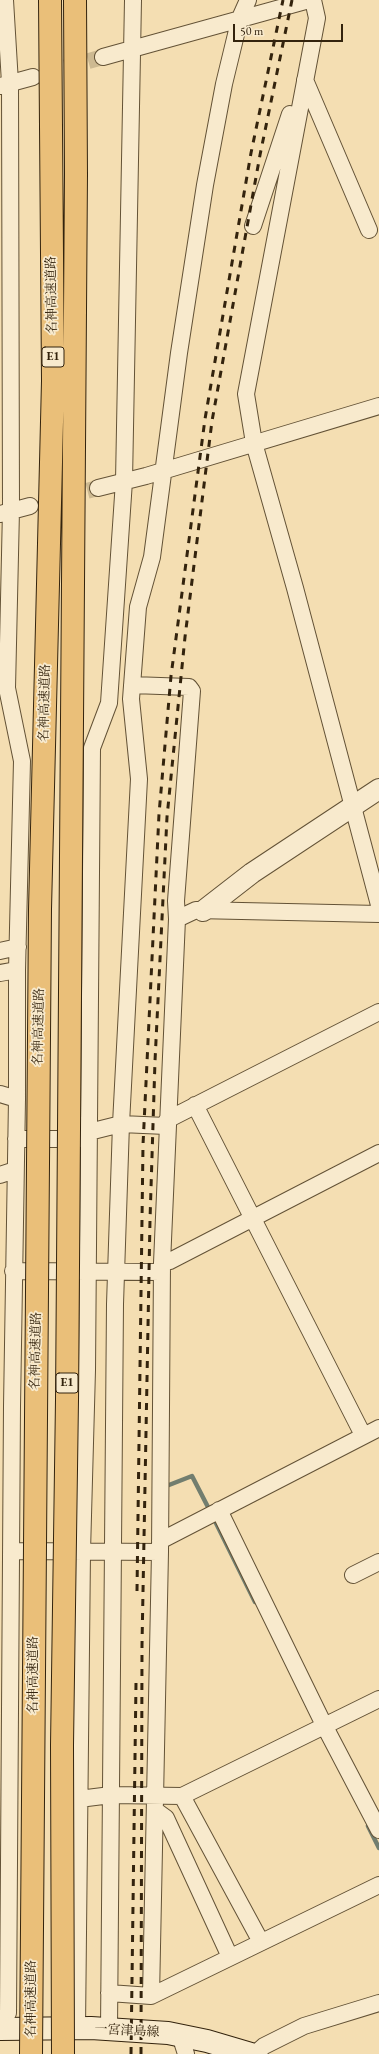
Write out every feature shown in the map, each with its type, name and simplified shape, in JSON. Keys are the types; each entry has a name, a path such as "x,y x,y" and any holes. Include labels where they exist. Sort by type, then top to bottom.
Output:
{"highway":[{"name":"名神高速道路","path":"30,2054 40,901 53,381 50,0"},
{"name":"名神高速道路","path":"63,2054 62,1745 67,1400 76,182 75,0"}],"main road":[{"name":"一宮津島線","path":"0,2028 77,2028 109,2030 183,2045 251,2054"}],"street":[{"path":"0,2028 8,2013 5,1575 11,1552 6,1408 13,1271 7,1172 16,1139 17,970 22,761 7,688 6,512 11,482 5,0"},
{"path":"77,2028 82,1552 88,1272 92,748 109,703 124,481 133,0"},
{"path":"109,2030 116,1272 139,779 131,699 138,607 152,557 179,353 205,185 224,84 240,18 248,0"},
{"path":"104,57 309,0"},
{"path":"313,0 317,18 246,394 254,443 295,588 379,905"},
{"path":"253,226 310,54"},
{"path":"5,85 33,77"},
{"path":"305,80 369,230"},
{"path":"98,488 164,470 379,406"},
{"path":"0,459 11,482"},
{"path":"6,512 30,506"},
{"path":"132,685 189,687 192,692 176,901 177,919 167,1123 162,1268 160,1546 151,1996"},
{"path":"203,911 252,873 379,789"},
{"path":"177,919 196,910 379,914"},
{"path":"0,951 18,947"},
{"path":"0,973 17,970"},
{"path":"16,1139 89,1136 122,1124 167,1123 195,1106 379,1012"},
{"path":"0,1094 17,1099"},
{"path":"195,1106 363,1435"},
{"path":"13,1271 116,1272 162,1268 170,1261 253,1217 379,1153"},
{"path":"11,1552 113,1552 160,1546 219,1510 379,1428"},
{"path":"219,1510 324,1726 379,1830"},
{"path":"353,1575 379,1562"},
{"path":"79,1799 111,1795 155,1803 182,1796 379,1699"},
{"path":"182,1796 261,1942"},
{"path":"155,1803 166,1818 230,1957"},
{"path":"109,1993 151,1996 379,1885"},
{"path":"255,2054 264,2046 304,2026 379,2003"}],"waterway":[{"path":"169,1485 192,1476 209,1509"},
{"path":"214,1519 255,1602"},
{"path":"368,1826 379,1848"}],"tunnel":[{"path":"42,74 103,57"},
{"path":"41,503 98,488"}],"railway":[{"path":"137,1591 143,1145 159,814 171,676 205,419 251,153 283,0"},
{"path":"141,2054 142,1645 150,1220 155,1061 167,817 185,637 212,421 260,155 292,0"},
{"path":"131,2054 136,1683"}]}
